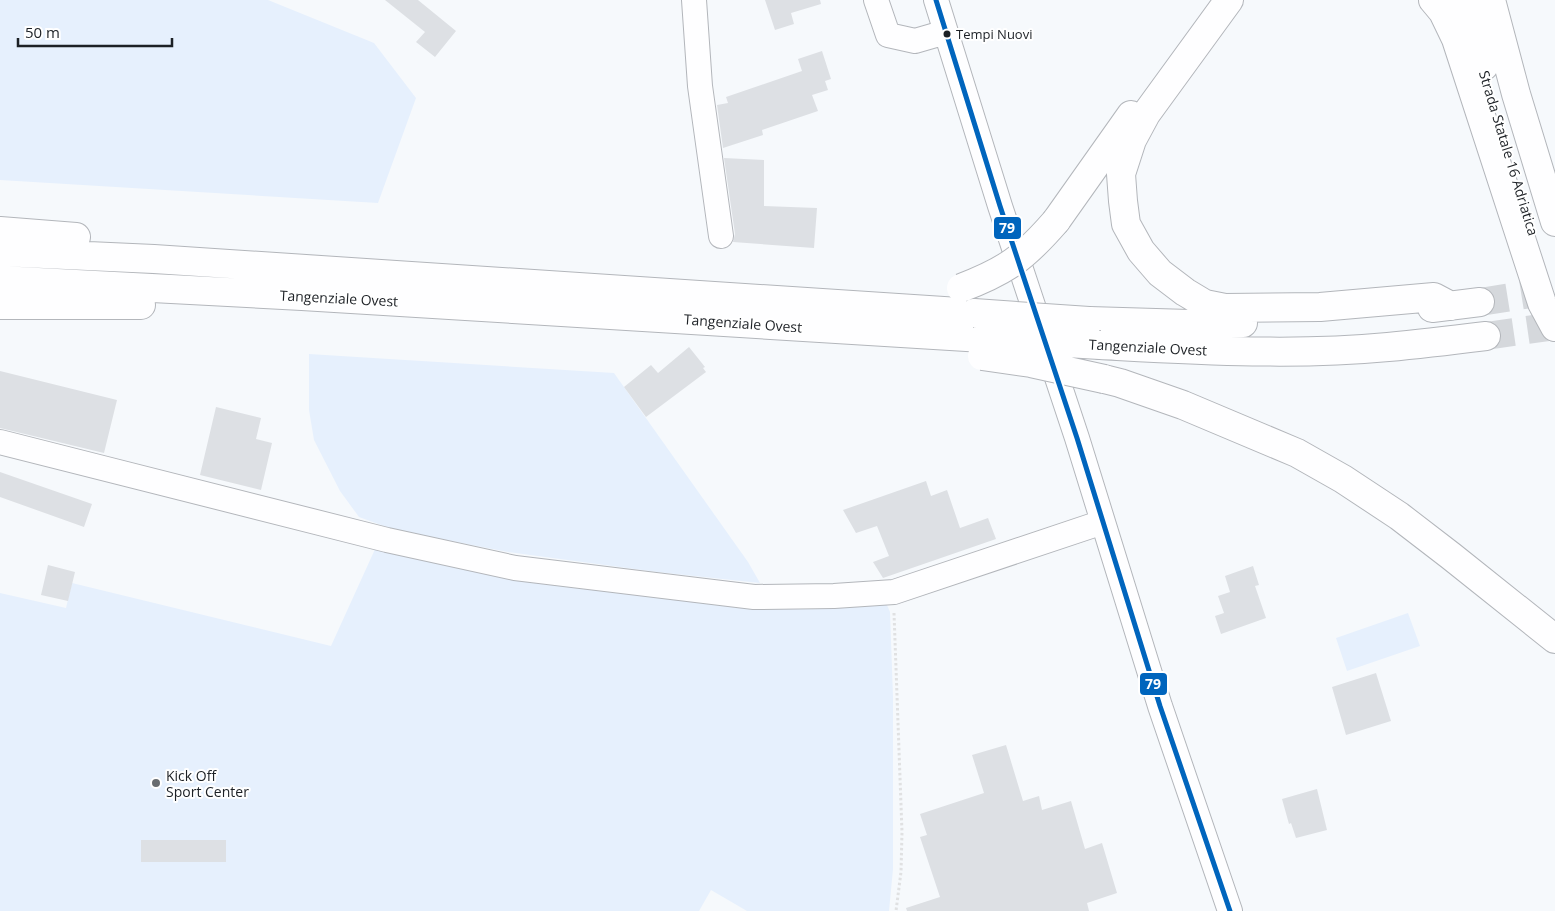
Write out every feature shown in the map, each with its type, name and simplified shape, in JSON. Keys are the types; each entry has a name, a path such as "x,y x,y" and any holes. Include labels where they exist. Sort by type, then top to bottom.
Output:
{"highway":[{"path":"666,291 700,281 913,294 940,293 989,278 1010,266 1038,242 1056,221 1213,0"},
{"path":"1229,0 1146,114 1132,140 1121,174 1123,201 1126,224 1141,251 1160,273 1185,292 1206,304 1224,308 1320,307 1434,296 1451,306"},
{"path":"1433,0 1442,12 1456,39 1542,303 1555,327"},
{"name":"Strada Statale 16 Adriatica","path":"1465,0 1555,306"},
{"name":"Strada Statale 16 Adriatica","path":"1491,0 1516,94 1555,222"},
{"path":"1504,0 1555,186"},
{"path":"0,231 106,240 154,260"},
{"name":"Tangenziale Ovest","path":"0,252 666,291 974,312 1193,350 1295,351 1387,348 1486,336"},
{"name":"Tangenziale Ovest","path":"0,280 302,296 721,322 982,347 1094,333 1189,324 1321,321 1480,302"},
{"path":"0,305 221,306 302,296"},
{"path":"982,347 1031,363 1120,383 1183,405 1298,453 1398,516 1555,639"}],"street":[{"path":"694,0 700,86 722,236"},
{"path":"876,0 888,35 915,41 946,32"},
{"path":"936,0 1160,706 1230,911"},
{"path":"0,442 387,540 515,568 754,597 834,596 894,592 1103,522"}],"path":[{"path":"894,592 902,832 901,872 896,911"}],"shaded area":[{"path":"0,0 268,0 374,43 416,98 378,203 0,180"},
{"path":"309,354 614,373 748,562 760,583 657,572 508,552 395,530 359,517 340,491 314,440 309,410"},
{"path":"376,547 874,601 887,605 890,612 893,697 893,869 889,911 747,911 711,890 699,911 0,911 0,593 66,608 72,583 331,646"},
{"path":"1408,613 1420,646 1347,671 1336,638"}],"building":[{"path":"385,0 418,0 456,31 435,57 416,42 425,32"},
{"path":"765,0 820,0 821,4 791,13 794,24 775,30"},
{"path":"822,51 831,79 825,81 828,90 812,95 818,111 762,130 763,135 723,148 717,105 728,103 726,97 802,71 798,59"},
{"path":"724,158 764,160 764,206 817,208 814,248 733,242 735,234"},
{"path":"689,347 705,367 703,368 706,372 646,417 624,387 651,365 658,373"},
{"path":"0,371 117,400 104,453 0,428"},
{"path":"216,407 261,418 256,439 272,443 261,490 200,475"},
{"path":"0,472 92,504 84,527 0,497"},
{"path":"926,481 931,496 947,490 960,528 988,518 996,539 883,578 873,562 889,556 877,526 856,533 843,510"},
{"path":"48,565 75,572 68,601 41,595"},
{"path":"1253,566 1259,585 1255,586 1266,618 1221,634 1215,616 1224,613 1218,596 1230,592 1225,576"},
{"path":"1376,673 1391,721 1346,735 1332,687"},
{"path":"1006,745 1023,801 1039,796 1042,810 1071,801 1085,849 1102,843 1117,893 1087,903 1089,911 907,911 906,908 940,897 920,837 927,835 920,814 984,793 972,755"},
{"path":"1317,789 1327,830 1296,838 1291,823 1289,824 1282,799"},
{"path":"141,840 226,840 226,862 141,862"}],"tunnel":[{"path":"1480,302 1555,290"},
{"path":"1486,336 1555,326"}],"transit line":[{"name":"79","path":"936,0 1000,206 1077,438 1160,706 1230,911"}],"place":[{"name":"Tempi Nuovi","path":"947,34"},
{"name":"Kick Off Sport Center","path":"156,783"}]}
